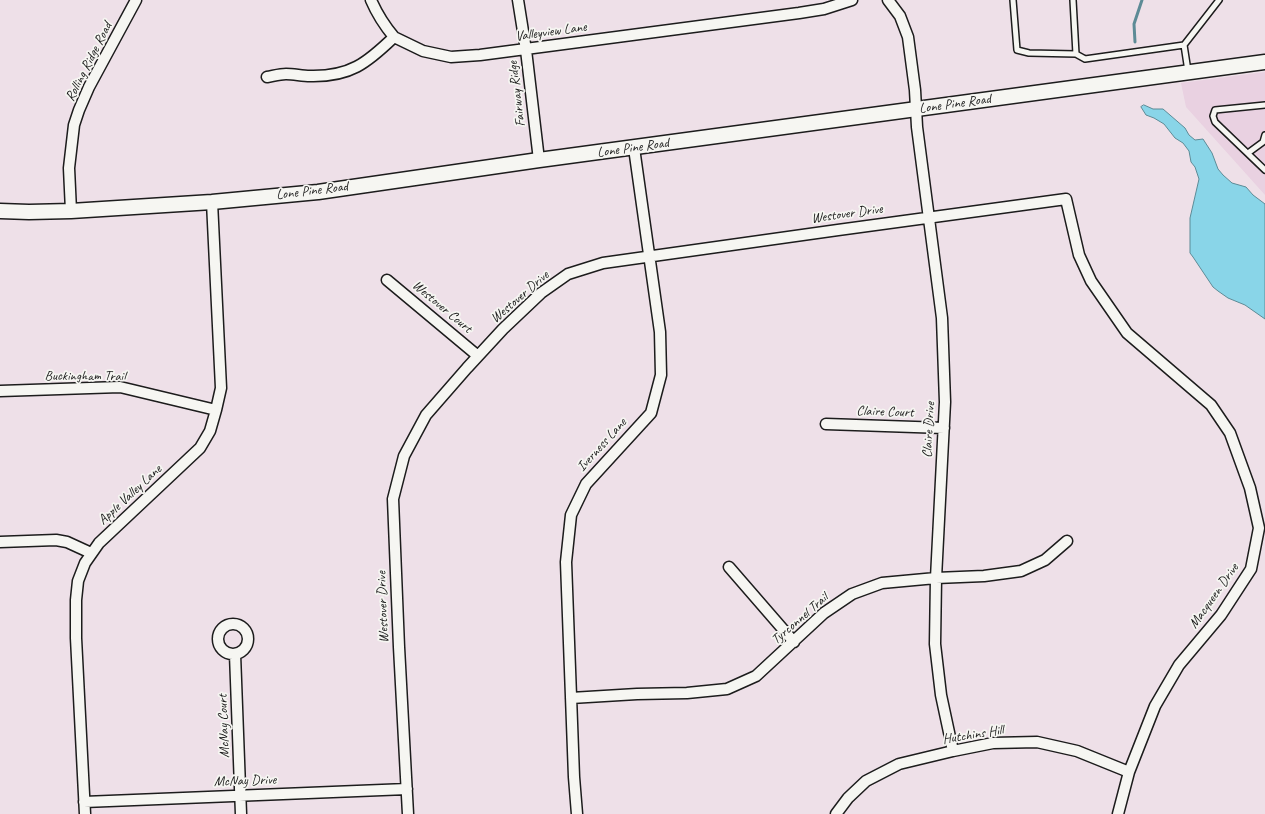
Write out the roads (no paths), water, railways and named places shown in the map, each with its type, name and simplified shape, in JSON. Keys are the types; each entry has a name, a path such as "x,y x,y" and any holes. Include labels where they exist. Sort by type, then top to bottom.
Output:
{"street":[{"name":"Rolling Ridge Road","path":"71,211 69,168 74,125 78,110 136,0"},
{"path":"267,77 284,74 331,76 346,72 372,57 394,37 376,13 371,0"},
{"name":"Fairway Ridge","path":"518,0 526,50 539,160"},
{"name":"Valleyview Lane","path":"394,37 423,51 451,57 480,55 806,12 824,9 852,0"},
{"name":"Claire Drive","path":"888,0 900,16 908,37 915,82 916,110 928,218 942,318 945,402 936,578 935,644 941,695 952,751"},
{"name":"Lone Pine Road","path":"0,211 71,211 212,202 318,192 539,160 1265,62"},
{"name":"Iverness Lane","path":"577,814 574,777 566,562 571,515 586,484 651,413 661,375 660,332 648,256 634,148"},
{"name":"Westover Drive","path":"408,814 393,499 404,456 426,415 503,329 541,293 568,274 603,263 1066,199"},
{"name":"Macqueen Drive","path":"1066,199 1079,255 1091,281 1128,333 1211,405 1230,433 1250,488 1259,528 1251,569 1221,615 1179,665 1155,706 1129,772 1118,814"},
{"name":"Apple Valley Lane","path":"85,814 76,638 76,600 78,581 85,563 99,542 200,448 210,431 221,388 212,202"},
{"name":"Westover Court","path":"387,280 478,356"},
{"name":"Buckingham Trail","path":"0,391 120,387 216,410"},
{"name":"Claire Court","path":"826,424 944,428"},
{"path":"0,542 56,540 68,542 91,554"},
{"name":"Tyrconnel Trail","path":"571,698 687,693 727,688 756,676 824,613 852,594 882,583 936,578 984,576 1021,571 1045,560 1068,541"},
{"path":"729,567 794,642"},
{"name":"McNay Court","path":"235,654 241,814"},
{"name":"Hutchins Hill","path":"836,814 848,798 866,781 899,764 993,743 1037,742 1077,751 1129,772"},
{"name":"McNay Drive","path":"84,802 407,789"}],"lane":[{"path":"1013,0 1017,50 1030,53 1076,54 1085,59 1184,45 1219,0"},
{"path":"1073,0 1076,54"},
{"path":"1184,45 1189,72"},
{"path":"1265,105 1215,110 1213,116 1215,122 1265,170"},
{"path":"1248,153 1263,142 1265,134"}],"water":[{"path":"1144,105 1153,109 1163,109 1185,128 1189,135 1195,140 1203,139 1212,153 1218,169 1223,175 1232,183 1246,187 1253,195 1265,204 1265,319 1245,305 1228,298 1213,287 1190,253 1190,218 1199,179 1195,167 1191,162 1189,151 1183,143 1175,138 1164,124 1146,115 1141,107"}],"waterway":[{"path":"1135,42 1134,24 1142,0"}]}
